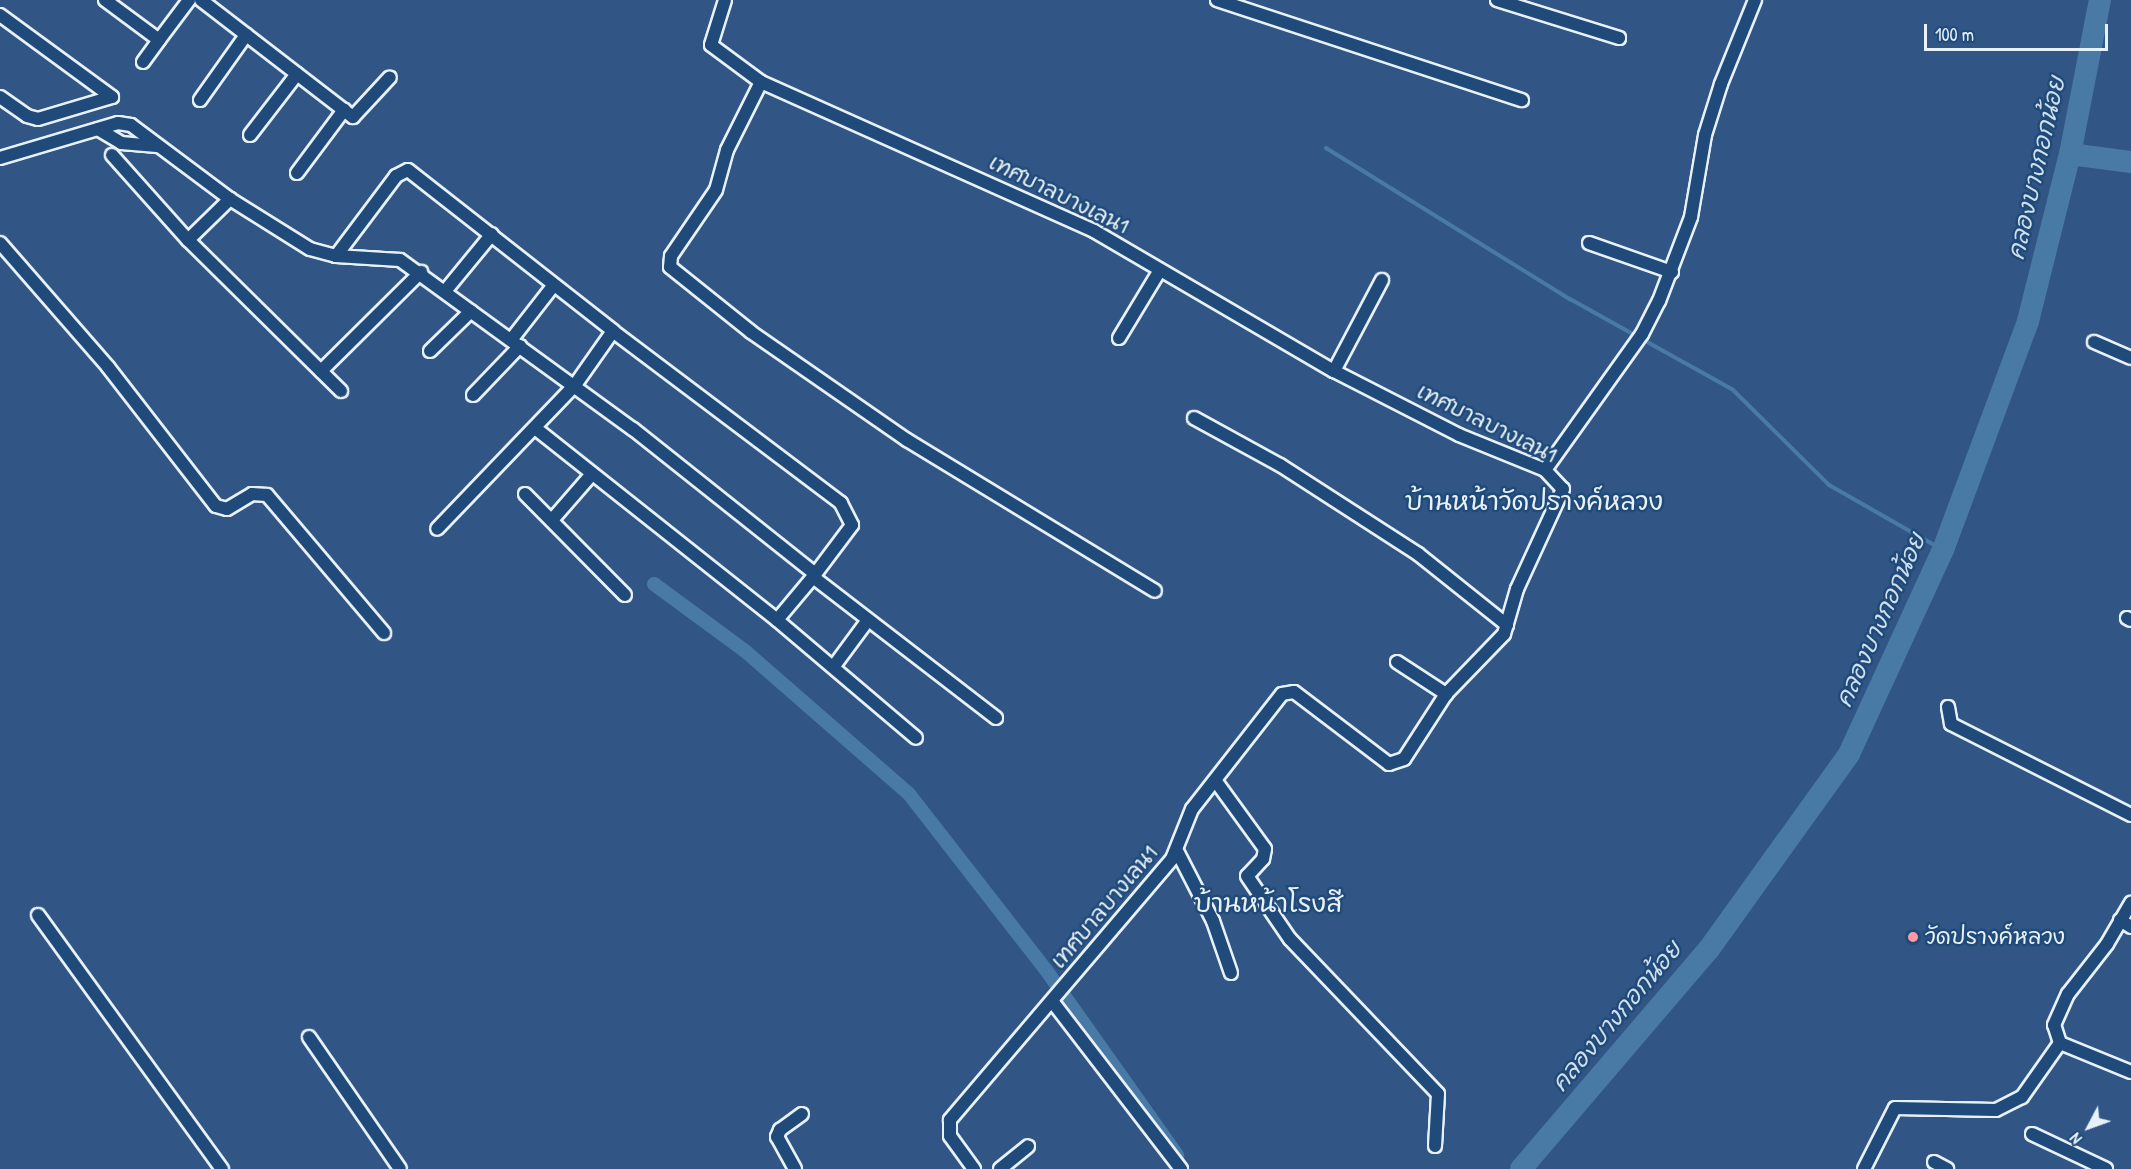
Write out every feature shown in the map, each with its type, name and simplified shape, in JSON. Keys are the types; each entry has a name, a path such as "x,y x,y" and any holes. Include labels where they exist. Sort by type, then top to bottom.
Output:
{"street":[{"path":"105,0 159,40"},
{"path":"143,62 189,0"},
{"path":"201,0 353,117 390,77"},
{"name":"เทศบาลบางเลน1","path":"725,0 711,45 761,82 1094,231 1334,371 1459,435 1545,470 1563,489 1513,599 1508,623 1485,656 1446,693 1407,755 1396,764 1384,761 1314,705 1288,691 1192,809 1177,851 1054,1000 950,1120 950,1136 974,1169"},
{"path":"1217,0 1522,100"},
{"path":"1497,0 1619,38"},
{"path":"1545,470 1642,334 1672,272 1691,218 1705,135 1755,0"},
{"path":"0,15 112,97 38,119 27,116 0,97"},
{"path":"200,100 246,35"},
{"path":"250,135 297,74"},
{"path":"761,82 728,150 711,200 671,256 670,267 751,332 907,440 1155,591"},
{"path":"297,174 344,110"},
{"path":"0,158 118,123 131,125 230,199 310,249 336,256 400,260 421,272 575,386 814,575 868,621 996,718"},
{"path":"98,129 121,143 157,146"},
{"path":"112,155 188,240 341,391"},
{"path":"336,256 396,176 408,170 492,234 613,332 841,503 852,525 777,620"},
{"path":"188,240 230,199"},
{"path":"446,290 492,234"},
{"path":"0,243 108,367 216,506 227,509 252,494 267,495 384,633"},
{"path":"1589,243 1672,272"},
{"path":"1119,338 1160,270"},
{"path":"321,371 421,272"},
{"path":"1334,371 1382,280"},
{"path":"473,395 516,343 554,286"},
{"path":"430,351 471,311"},
{"path":"437,529 575,386 613,332"},
{"path":"2094,342 2131,358"},
{"path":"1194,418 1280,465 1418,554 1508,623"},
{"path":"535,428 834,666 916,738"},
{"path":"552,520 591,474"},
{"path":"525,494 625,595"},
{"path":"834,666 868,621"},
{"path":"1397,662 1446,693"},
{"path":"1948,707 1951,724 2131,815"},
{"path":"1215,780 1265,849 1263,860 1247,876 1290,939 1438,1094 1435,1146"},
{"path":"1177,851 1213,921 1231,973"},
{"path":"2060,1043 2054,1024 2068,994 2126,924 2131,903"},
{"path":"38,915 222,1169"},
{"path":"1054,1000 1180,1169"},
{"path":"309,1037 400,1169"},
{"path":"2060,1043 2131,1072"},
{"path":"1864,1169 1895,1108 1996,1110 2022,1097 2060,1043"},
{"path":"795,1169 777,1137 780,1130 802,1114"},
{"path":"2032,1134 2106,1169"},
{"path":"1000,1169 1028,1146"},
{"path":"1934,1162 1947,1169"}],"waterway":[{"name":"คลองบางกอกน้อย","path":"1521,1169 1709,949 1849,754 1943,550 2028,321 2070,154 2100,0"},
{"path":"1326,148 1570,299 1732,389 1829,485 1943,550"},
{"path":"2070,154 2131,162"},
{"path":"654,584 744,650 909,794 1046,970 1177,1155"}],"place":[{"name":"วัดปรางค์หลวง","path":"1913,937"}],"district":[{"name":"บ้านหน้าวัดปรางค์หลวง","path":"1534,501"},
{"name":"บ้านหน้าโรงสี","path":"1268,903"}]}
